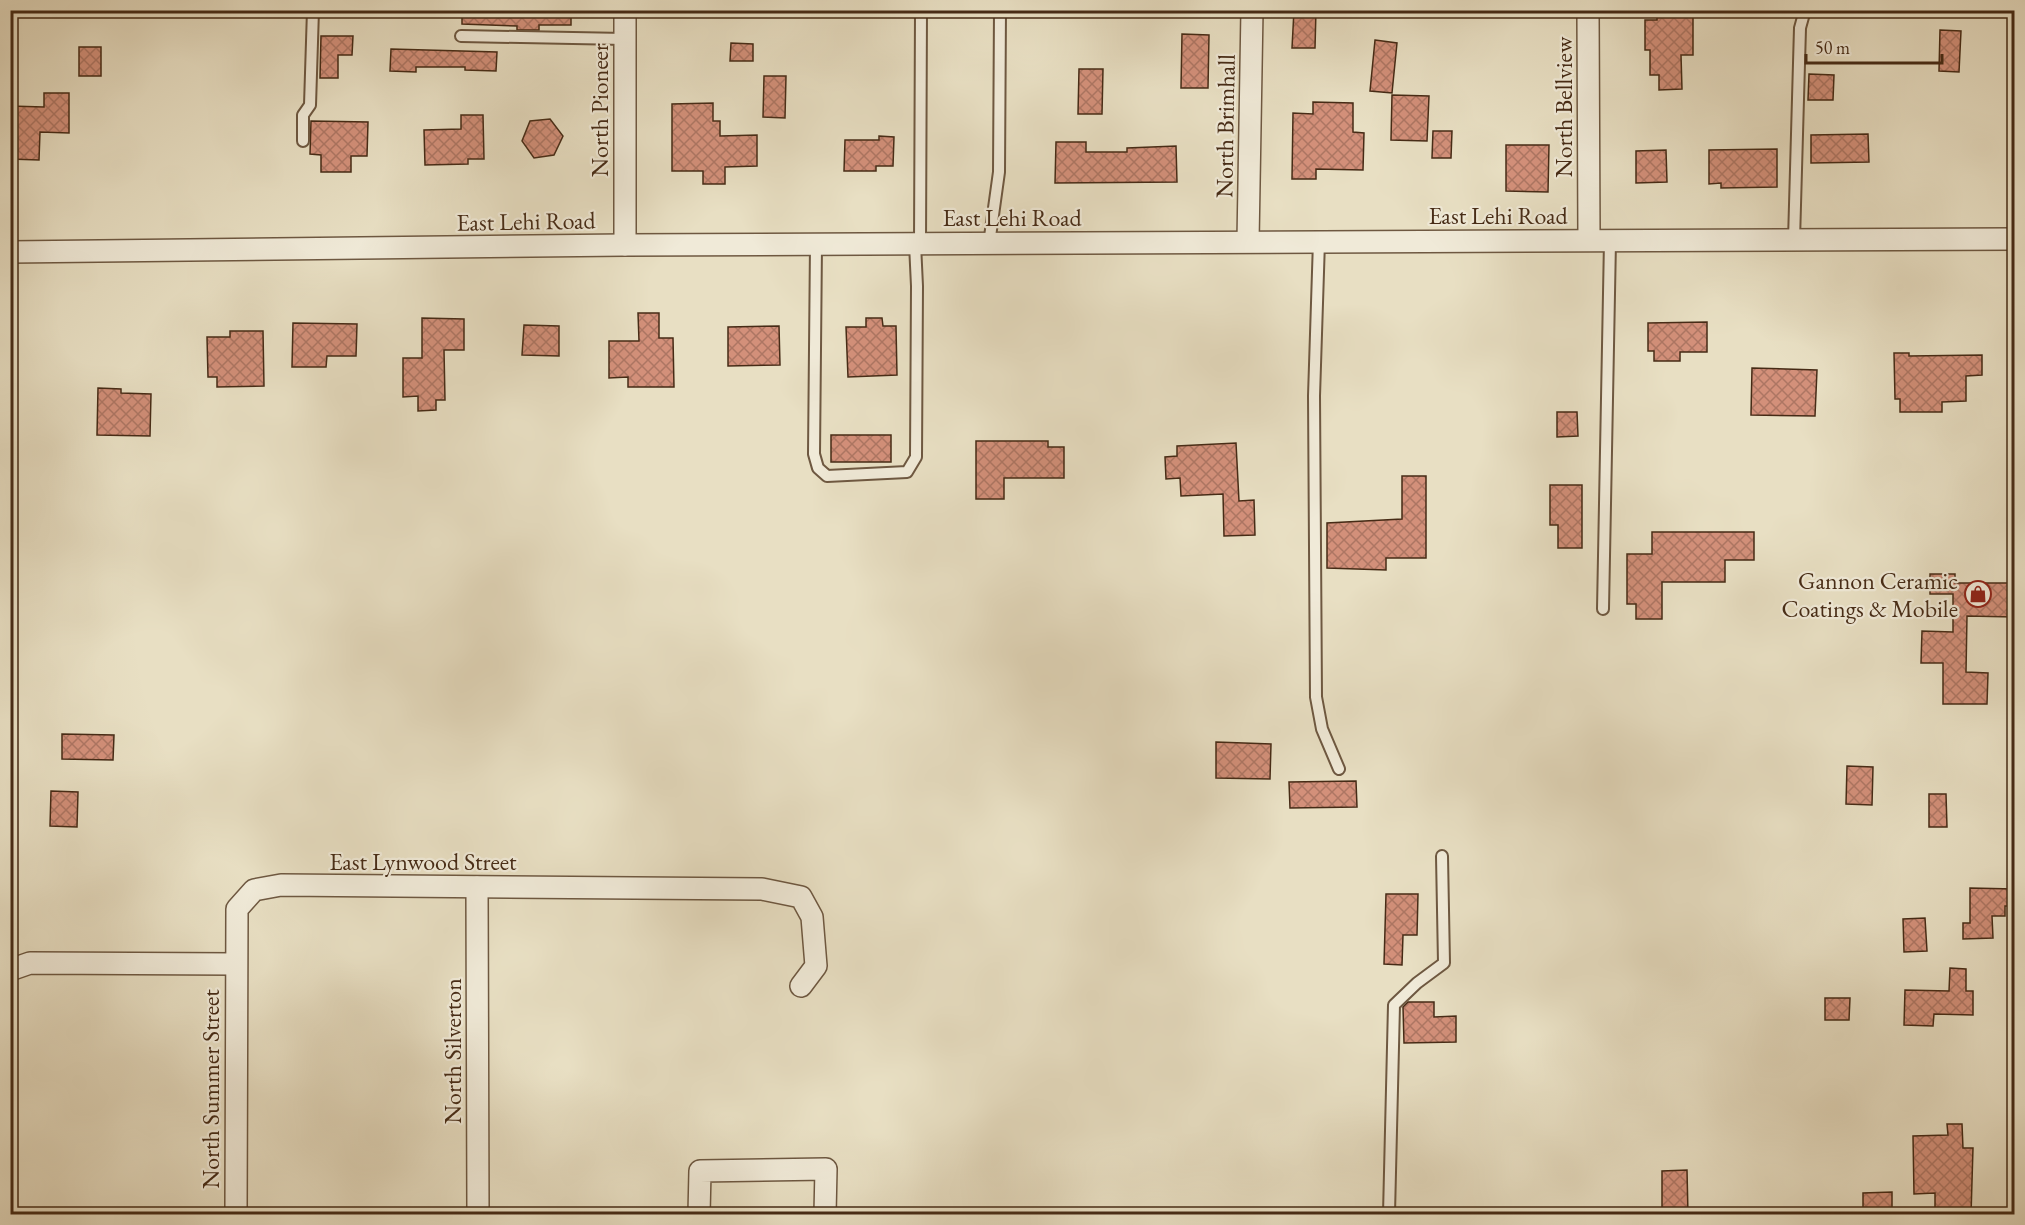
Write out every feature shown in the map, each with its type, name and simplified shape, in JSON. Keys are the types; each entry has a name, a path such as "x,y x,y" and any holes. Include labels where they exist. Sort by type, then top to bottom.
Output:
{"street":[{"name":"North Pioneer","path":"625,10 625,245"},
{"name":"North Brimhall","path":"1248,241 1252,10"},
{"name":"North Bellview","path":"1588,10 1600,240"},
{"name":"East Lehi Road","path":"10,252 625,245 2014,239"},
{"name":"East Lynwood Street","path":"236,964 237,909 254,890 281,885 762,889 801,897 812,917 816,943 816,966 801,986"},
{"name":"North Silverton","path":"477,887 478,1215"},
{"path":"10,970 30,963 236,964"},
{"name":"North Summer Street","path":"236,964 236,1215"},
{"path":"699,1215 700,1171 826,1169 825,1215"}],"lane":[{"path":"303,141 303,115 310,105 313,10"},
{"path":"816,244 814,454 818,468 827,476 907,472 916,457 921,10"},
{"path":"989,244 999,172 1000,10"},
{"path":"1794,240 1800,28 1805,10"},
{"path":"461,36 625,39"},
{"path":"1600,240 1603,609"},
{"path":"1319,241 1314,396 1316,697 1322,729 1339,769"},
{"path":"1389,1215 1394,1005 1417,983 1444,963 1442,856"}],"building":[{"path":"462,10 571,10 571,25 539,25 539,30 517,30 517,26 462,24"},
{"path":"1294,10 1316,10 1315,48 1292,48"},
{"path":"1657,10 1693,10 1693,55 1681,55 1682,89 1659,90 1659,75 1650,75 1650,50 1645,50 1645,20 1657,20"},
{"path":"1940,30 1961,31 1959,72 1939,71"},
{"path":"1182,34 1209,35 1208,88 1181,88"},
{"path":"321,36 353,36 352,55 338,55 338,78 320,78"},
{"path":"1375,40 1397,43 1392,93 1370,91"},
{"path":"731,43 753,44 753,61 730,61"},
{"path":"79,47 101,47 101,76 79,76"},
{"path":"391,49 497,52 496,71 465,70 465,67 416,67 416,72 390,71"},
{"path":"1079,69 1103,69 1102,114 1078,114"},
{"path":"1809,74 1834,75 1833,100 1808,100"},
{"path":"764,76 786,76 785,118 763,117"},
{"path":"44,93 69,93 69,133 40,132 39,160 10,159 10,106 44,107"},
{"path":"1392,95 1429,96 1427,141 1391,140"},
{"path":"1313,102 1353,103 1353,132 1364,133 1363,170 1316,169 1316,179 1292,179 1293,113 1313,114"},
{"path":"713,103 713,121 720,121 720,136 757,135 757,166 725,167 725,184 703,184 703,171 672,171 672,104"},
{"path":"461,115 483,115 484,159 468,159 468,164 425,165 424,130 461,129"},
{"path":"550,119 563,136 554,155 534,158 522,141 530,121"},
{"path":"311,121 368,122 367,156 351,156 351,172 321,172 321,155 310,154"},
{"path":"1433,131 1452,131 1451,158 1432,158"},
{"path":"1868,134 1869,162 1811,163 1811,135"},
{"path":"879,136 894,137 893,166 876,166 876,171 844,171 845,140 879,140"},
{"path":"1056,142 1086,142 1086,152 1127,152 1127,148 1176,146 1177,182 1055,183"},
{"path":"1506,145 1549,145 1548,192 1506,191"},
{"path":"1777,149 1777,187 1721,188 1721,183 1709,184 1709,150"},
{"path":"1666,150 1667,182 1636,183 1636,151"},
{"path":"638,313 659,313 659,338 673,338 674,387 628,387 628,377 609,378 609,341 639,341"},
{"path":"422,318 464,319 464,350 444,350 445,400 436,400 436,410 418,411 418,396 403,397 403,358 422,358"},
{"path":"866,318 882,318 883,326 896,326 897,375 848,377 846,327 866,327"},
{"path":"1707,322 1707,352 1680,352 1680,361 1654,361 1654,351 1648,351 1648,323"},
{"path":"293,323 357,324 356,356 327,356 326,367 292,367"},
{"path":"524,325 559,326 559,356 522,355"},
{"path":"779,326 780,365 728,366 728,327"},
{"path":"230,331 263,331 264,386 217,387 217,377 208,377 207,337 230,337"},
{"path":"1894,353 1909,353 1909,356 1982,355 1982,375 1966,376 1966,401 1942,402 1942,412 1900,412 1900,399 1895,399"},
{"path":"1752,368 1817,370 1815,416 1751,415"},
{"path":"98,388 121,389 121,393 151,394 150,436 97,435"},
{"path":"1557,412 1577,412 1578,436 1557,437"},
{"path":"831,435 891,435 891,462 831,462"},
{"path":"976,441 1048,441 1048,447 1064,447 1064,478 1004,478 1004,499 976,499"},
{"path":"1236,443 1239,501 1254,500 1255,535 1224,536 1223,494 1181,496 1180,478 1166,479 1165,457 1177,456 1177,446"},
{"path":"1402,476 1426,476 1426,558 1386,558 1386,570 1327,568 1327,523 1402,519"},
{"path":"1550,485 1582,485 1582,548 1558,548 1558,525 1550,525"},
{"path":"1652,532 1754,532 1754,560 1725,560 1725,582 1662,582 1662,619 1636,619 1636,604 1627,604 1627,554 1652,554"},
{"path":"1930,574 1955,574 1955,583 2014,583 2014,617 1967,616 1966,672 1988,673 1987,704 1943,704 1943,663 1921,663 1922,631 1953,632 1953,594 1930,594"},
{"path":"62,734 114,735 113,760 62,759"},
{"path":"1216,742 1271,744 1270,779 1216,778"},
{"path":"1847,766 1873,767 1872,805 1846,804"},
{"path":"1356,781 1357,807 1290,808 1289,782"},
{"path":"51,791 78,792 77,827 50,826"},
{"path":"1929,794 1946,794 1947,827 1929,827"},
{"path":"1970,888 2014,889 2014,906 2005,906 2005,916 1992,916 1993,938 1963,939 1963,923 1970,923"},
{"path":"1386,894 1418,894 1417,935 1403,935 1402,965 1384,964"},
{"path":"1925,918 1927,951 1904,952 1903,919"},
{"path":"1950,968 1966,969 1966,991 1973,991 1973,1015 1934,1014 1933,1026 1904,1025 1905,990 1949,991"},
{"path":"1825,998 1850,998 1849,1020 1825,1020"},
{"path":"1408,1002 1434,1002 1434,1017 1456,1016 1456,1042 1404,1043 1403,1007"},
{"path":"1947,1124 1962,1124 1963,1148 1973,1148 1971,1215 1935,1215 1935,1193 1914,1194 1913,1136 1948,1135"},
{"path":"1687,1170 1688,1215 1662,1215 1662,1171"},
{"path":"1892,1192 1892,1215 1863,1215 1863,1193"}],"place":[{"name":"Gannon Ceramic Coatings & Mobile","path":"1978,594"}]}
